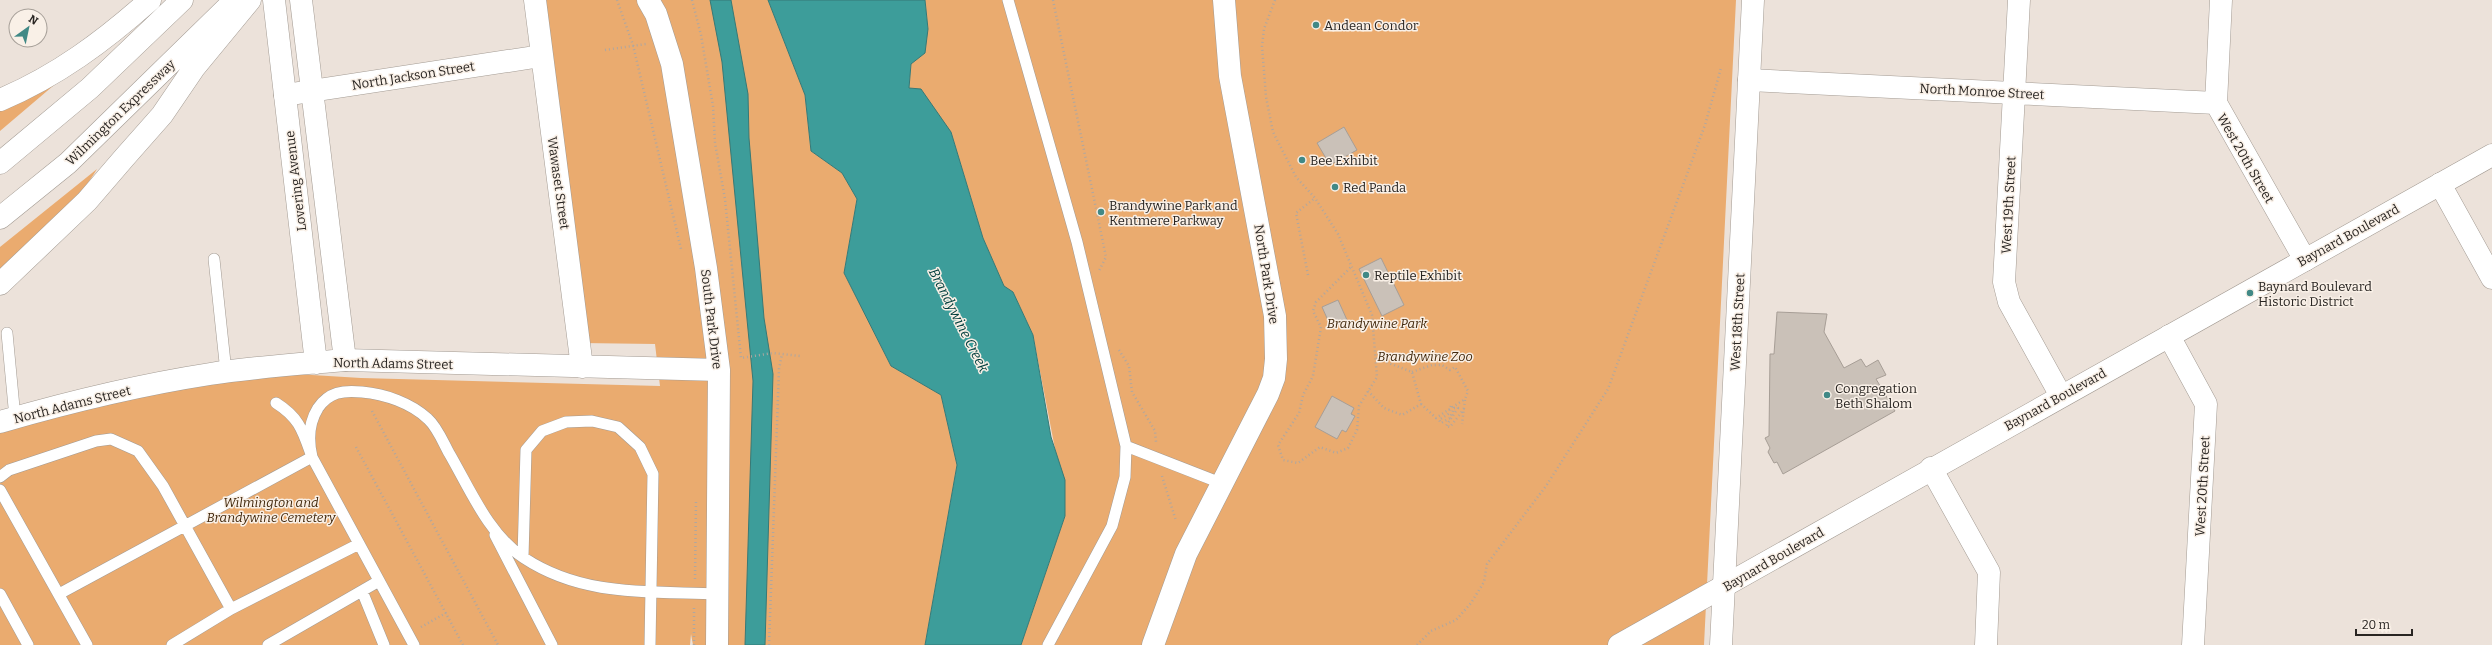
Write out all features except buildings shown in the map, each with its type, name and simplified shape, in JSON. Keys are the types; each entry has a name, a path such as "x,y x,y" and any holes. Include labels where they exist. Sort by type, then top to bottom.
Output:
{"main road":[{"path":"0,100 48,77 74,61 107,38 150,0"},
{"path":"0,163 90,88 182,0"},
{"name":"Lovering Avenue","path":"274,0 316,363"},
{"path":"301,0 345,360"},
{"name":"Wawaset Street","path":"535,0 582,367"},
{"name":"South Park Drive","path":"648,0 656,14 672,64 706,268 719,370 717,645"},
{"name":"North Park Drive","path":"1153,645 1186,554 1221,483 1268,394 1274,378 1276,344 1273,303 1230,76 1224,0"},
{"name":"West 18th Street","path":"1721,645 1753,0"},
{"name":"West 19th Street","path":"2019,0 2005,290 2009,302 2061,396"},
{"name":"West 20th Street","path":"2221,0 2216,103 2305,260"},
{"path":"0,284 87,201 162,115 237,6"},
{"name":"Wilmington Expressway","path":"0,218 68,163 237,6"},
{"name":"North Jackson Street","path":"285,95 541,56"},
{"name":"North Monroe Street","path":"1749,80 2216,103"},
{"name":"Baynard Boulevard","path":"1619,645 1724,587 1931,468 2492,155"},
{"path":"2440,184 2492,278"},
{"name":"West 20th Street","path":"2169,336 2206,404 2193,645"},
{"name":"North Adams Street","path":"7,420 104,394 226,372 345,360 719,370"},
{"path":"1931,468 1989,572 1986,645"}],"lane":[{"path":"1008,0 1077,242 1126,446 1124,477 1112,526 1048,645"},
{"path":"214,259 226,372"},
{"path":"7,333 7,420"},
{"path":"312,457 309,446 311,420 327,396 346,390 374,393 404,403 429,420 484,514 552,645"},
{"path":"276,403 289,411 300,424 312,457 414,645"},
{"path":"523,557 526,450 542,431 566,422 592,421 618,427 640,447 653,474 650,645"},
{"path":"0,477 9,470 96,441 111,439 126,444 142,456 163,486 231,609"},
{"path":"1126,446 1221,483"},
{"path":"59,594 312,457"},
{"path":"0,490 87,645"},
{"path":"484,514 498,535 523,557 570,581 596,588 717,594"},
{"path":"172,645 231,609 359,544"},
{"path":"268,645 379,581"},
{"path":"362,591 384,645"},
{"path":"0,594 28,645"}],"path":[{"path":"617,0 633,46 681,251"},
{"path":"692,0 701,35 713,106 715,144 725,200 741,358 773,353 800,356"},
{"path":"1053,0 1106,257 1098,274"},
{"path":"1275,0 1264,29 1262,46 1266,96 1273,132 1296,177 1315,198 1338,234 1352,266 1372,315 1377,377 1359,406 1357,430 1348,448 1336,453 1320,447 1298,463 1283,460 1278,445 1299,413 1303,395 1313,376 1321,327 1313,311 1316,302 1352,266"},
{"path":"604,50 652,43"},
{"path":"1417,645 1431,630 1456,620 1471,604 1484,582 1487,564 1546,486 1608,389 1705,125 1721,68"},
{"path":"1308,275 1296,213 1315,198"},
{"path":"1115,344 1129,366 1132,392 1155,431 1157,457 1176,521"},
{"path":"769,645 779,369 782,354"},
{"path":"1376,358 1412,372 1432,365 1442,365 1450,370 1456,367 1468,391 1465,399 1462,424"},
{"path":"1412,372 1421,404 1436,418 1451,406 1465,399"},
{"path":"1368,391 1384,408 1402,415 1421,404"},
{"path":"1451,406 1448,414 1439,420 1442,423 1450,418 1454,408 1458,408 1446,426 1450,427 1464,409"},
{"path":"372,411 498,645"},
{"path":"356,447 463,645"},
{"path":"694,645 696,497"},
{"path":"408,634 446,613"}],"green space":[{"name":"Wilmington and Brandywine Cemetery","path":"535,0 768,0 805,95 811,151 842,173 857,199 844,273 891,366 941,395 957,465 925,645 693,645 691,634 690,645 0,645 0,426 263,372 361,378 660,386 655,344 581,343"},
{"name":"Brandywine Park","path":"925,0 1736,0 1704,645 1021,645 1065,516 1056,454 1033,335 1013,292 1004,287 983,238 951,132 909,89 911,64 928,29"},
{"path":"73,69 0,131 0,110"},
{"path":"97,169 88,183 65,210 0,269 0,247"}],"water":[{"path":"710,0 731,0 748,94 749,138 764,318 773,374 765,645 745,645 753,381 722,62"},
{"name":"Brandywine Creek","path":"768,0 925,0 928,29 925,53 911,64 909,88 921,89 951,132 983,238 1004,286 1013,292 1033,335 1051,437 1065,480 1065,516 1021,645 925,645 957,465 941,395 891,366 844,273 857,199 842,173 811,151 805,95"}],"place":[{"name":"Andean Condor","path":"1316,25"},
{"name":"Bee Exhibit","path":"1302,160"},
{"name":"Red Panda","path":"1335,187"},
{"name":"Brandywine Park and Kentmere Parkway","path":"1101,212"},
{"name":"Reptile Exhibit","path":"1366,275"},
{"name":"Baynard Boulevard Historic District","path":"2250,293"},
{"name":"Congregation Beth Shalom","path":"1827,395"}],"park label":[{"name":"Brandywine Zoo","path":"1425,356"}]}
